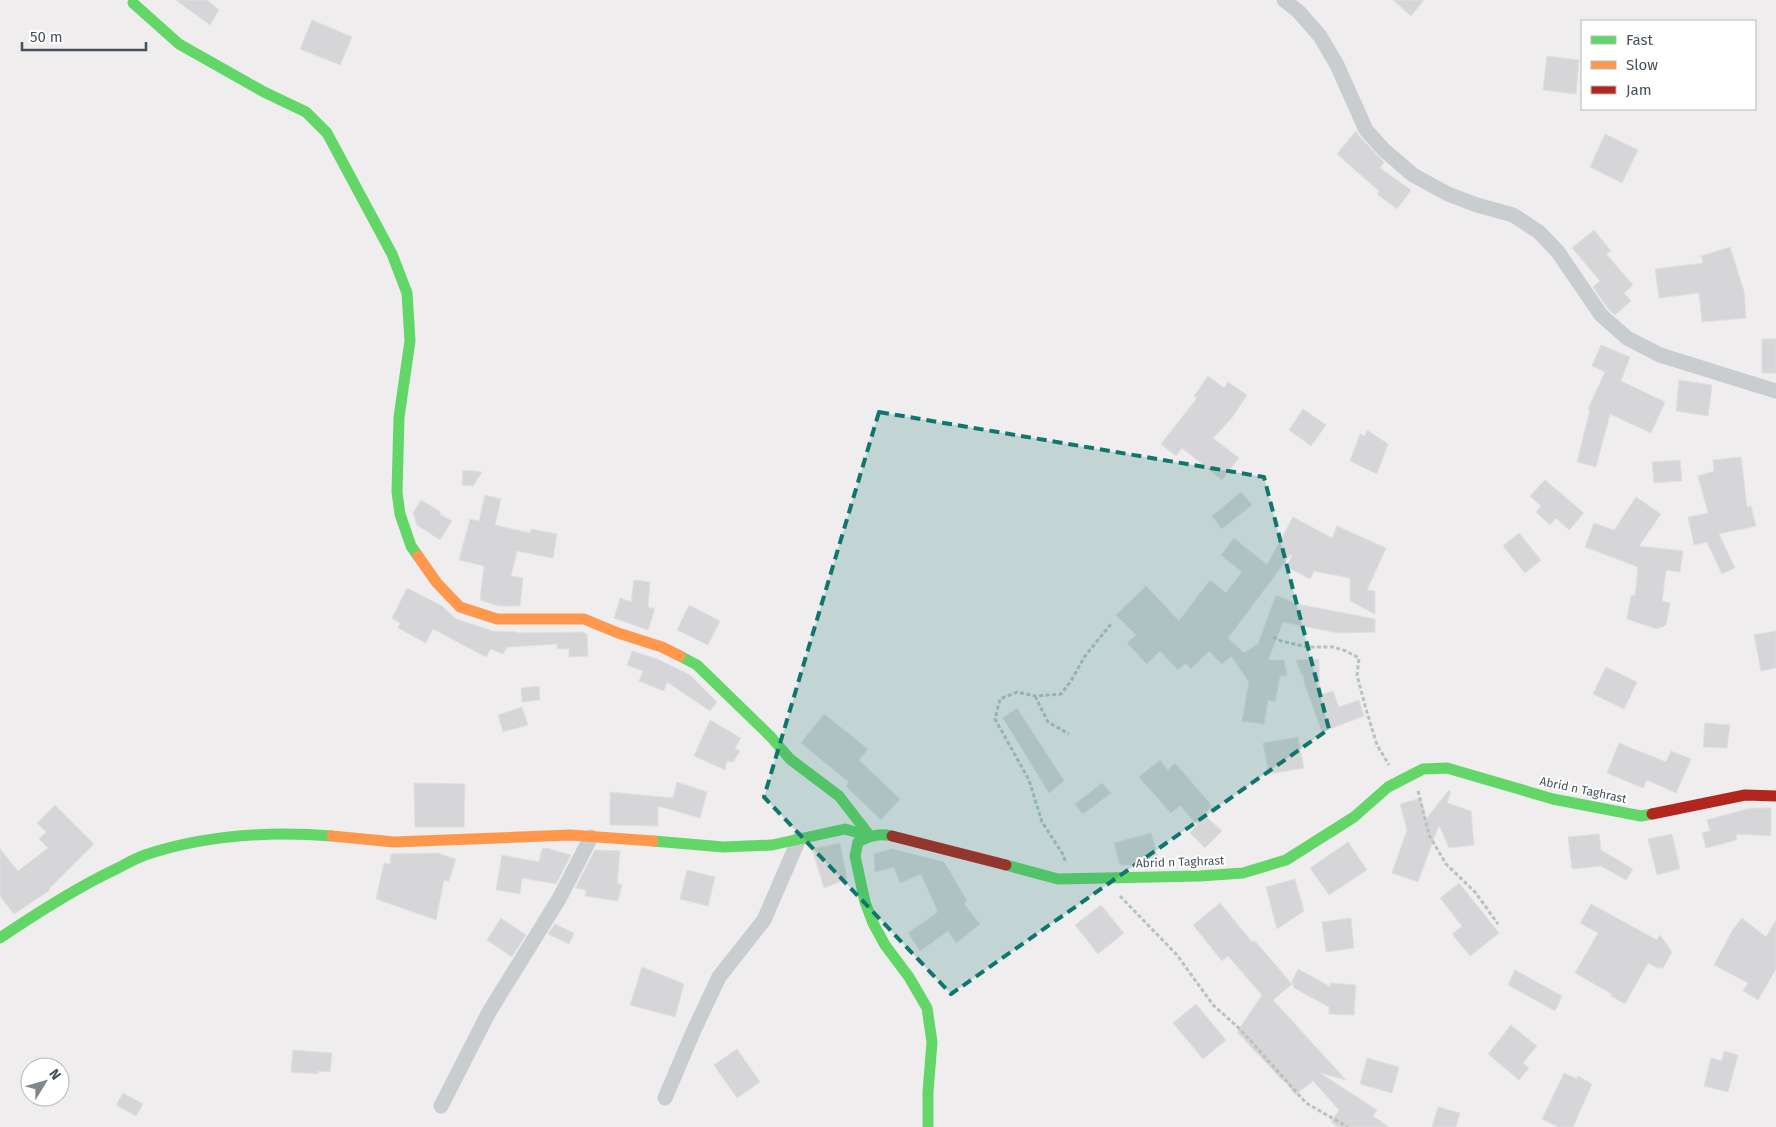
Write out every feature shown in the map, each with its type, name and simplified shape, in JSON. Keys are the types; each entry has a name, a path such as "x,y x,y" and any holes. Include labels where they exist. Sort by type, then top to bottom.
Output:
{"street":[{"path":"1284,0 1299,12 1320,36 1337,65 1366,130 1384,150 1413,175 1448,194 1477,205 1513,215 1540,232 1558,252 1601,315 1627,338 1660,355 1776,391"},
{"path":"133,4 178,44 264,92 306,112 327,133 392,254 407,293 410,341 399,417 397,492 400,514 410,546 437,583 460,607 497,619 584,620 662,647 697,665 771,737 790,759 839,796 870,836 858,842 855,856 865,902 872,923 885,945 909,977 927,1008 932,1042 928,1092 928,1127"},
{"name":"Abrid n Taghrast","path":"0,938 90,881 143,856 191,842 243,835 304,834 394,842 570,835 724,847 772,845 845,829 870,836 884,834 1058,878 1110,878 1243,873 1286,860 1354,817 1388,787 1423,769 1447,768 1553,799 1641,816 1745,795 1776,796"},
{"path":"441,1106 489,1012 559,899 591,837"},
{"path":"666,1098 694,1030 719,977 764,920 799,839"}],"path":[{"path":"1070,878 1064,856 1042,822 1029,780 995,719 1000,699 1017,692 1034,696 1061,694 1071,681 1085,656 1111,624"},
{"path":"1273,637 1307,648 1333,647 1359,658 1358,675 1377,746 1398,781"},
{"path":"1034,696 1048,722 1069,734"},
{"path":"1423,769 1417,784 1429,835 1446,864 1475,892 1498,924"},
{"path":"1110,878 1121,897 1177,955 1213,1005 1240,1029 1306,1103 1348,1127"}],"highlighted area":[{"path":"879,412 1264,477 1329,729 951,994 764,797"}],"building":[{"path":"176,0 207,0 219,10 210,25"},
{"path":"1393,0 1424,0 1411,16"},
{"path":"312,20 352,37 340,65 300,49"},
{"path":"1547,56 1579,60 1576,94 1543,90"},
{"path":"1356,131 1384,162 1380,168 1411,190 1397,209 1377,194 1379,191 1337,154"},
{"path":"1605,134 1638,150 1622,183 1590,167"},
{"path":"1594,230 1611,251 1606,254 1633,285 1624,293 1631,301 1615,315 1608,309 1593,287 1600,281 1572,248"},
{"path":"1730,247 1744,291 1746,318 1702,322 1699,293 1659,298 1655,269 1703,263 1701,256"},
{"path":"1762,339 1776,339 1776,373 1762,373"},
{"path":"1601,345 1630,357 1621,381 1665,402 1651,433 1610,414 1596,467 1577,462 1590,410 1588,409 1605,372 1592,366"},
{"path":"1208,376 1224,388 1228,382 1247,395 1231,419 1213,438 1239,458 1222,480 1182,448 1176,456 1161,444 1197,398 1194,396"},
{"path":"1679,380 1712,385 1708,416 1676,411"},
{"path":"1303,409 1326,425 1311,446 1289,430"},
{"path":"1367,430 1388,444 1377,474 1350,461 1360,434 1365,436"},
{"path":"1741,457 1747,507 1751,506 1756,526 1719,534 1735,568 1722,574 1707,542 1694,545 1688,517 1708,513 1698,476 1714,471 1713,460"},
{"path":"1680,460 1682,481 1654,483 1652,462"},
{"path":"463,470 482,472 473,486 462,485"},
{"path":"1545,480 1584,513 1569,530 1556,518 1550,525 1536,512 1541,506 1530,496"},
{"path":"1241,492 1252,505 1222,529 1212,516"},
{"path":"485,495 501,499 495,525 530,533 531,529 557,534 553,558 517,551 511,576 523,578 520,606 499,606 480,600 484,566 459,560 470,519 479,521"},
{"path":"1636,497 1661,514 1639,546 1683,551 1680,572 1666,570 1662,601 1670,603 1666,625 1657,629 1627,619 1631,595 1635,596 1638,567 1585,547 1594,523 1614,530"},
{"path":"421,500 452,521 440,540 417,525 413,513"},
{"path":"1293,517 1332,538 1337,526 1386,548 1367,590 1375,591 1375,614 1350,601 1350,578 1314,571 1310,579 1287,567 1291,554 1228,638 1244,653 1258,644 1276,595 1297,604 1375,619 1375,632 1338,633 1283,622 1268,660 1284,660 1287,676 1280,676 1275,702 1268,700 1264,724 1242,721 1249,682 1231,656 1222,664 1209,651 1191,669 1186,663 1178,670 1160,651 1147,664 1127,643 1136,635 1116,615 1146,586 1179,621 1210,580 1226,593 1242,572 1221,555 1234,538 1267,565"},
{"path":"1519,533 1541,560 1525,573 1503,546"},
{"path":"634,580 650,582 648,607 655,609 648,630 614,618 620,598 631,602"},
{"path":"407,588 442,606 456,619 493,631 517,633 582,632 587,634 588,656 569,657 569,649 557,649 557,644 507,647 503,654 491,649 486,657 433,629 426,643 398,628 400,623 392,618"},
{"path":"689,605 720,621 708,645 677,630"},
{"path":"1776,631 1776,668 1761,671 1754,635"},
{"path":"632,651 657,659 690,675 717,702 710,711 667,682 664,691 639,681 643,671 627,665"},
{"path":"1319,659 1320,695 1333,691 1339,707 1359,700 1364,716 1322,732 1304,682 1304,675 1302,676 1296,660"},
{"path":"1606,667 1637,682 1624,709 1593,694"},
{"path":"539,686 540,700 522,702 521,688"},
{"path":"522,707 528,725 503,732 498,715"},
{"path":"1017,708 1064,781 1049,793 1003,718"},
{"path":"824,714 868,749 859,760 900,799 881,820 846,786 849,782 801,743"},
{"path":"710,720 741,738 735,748 740,751 733,762 727,761 725,770 694,756"},
{"path":"1705,723 1730,725 1727,748 1703,747"},
{"path":"1298,737 1304,768 1269,774 1263,743"},
{"path":"1619,743 1666,762 1671,751 1691,759 1676,793 1647,780 1643,788 1607,773"},
{"path":"1160,760 1168,770 1175,763 1212,806 1203,814 1222,831 1205,848 1190,833 1197,825 1180,805 1171,813 1139,777"},
{"path":"677,782 707,792 700,818 658,806 658,826 610,825 610,792 673,798"},
{"path":"414,783 465,784 464,827 415,827"},
{"path":"1102,783 1111,793 1083,814 1075,804"},
{"path":"1449,790 1451,792 1447,803 1471,811 1474,845 1449,848 1439,825 1418,882 1392,873 1407,830 1400,804 1421,798 1426,819"},
{"path":"55,805 94,844 50,890 14,914 0,896 0,849 18,871 48,848 39,839 46,832 37,823"},
{"path":"1751,808 1771,808 1771,836 1736,834 1737,840 1706,848 1702,833 1710,831 1707,820"},
{"path":"1151,833 1159,861 1148,865 1120,865 1114,843"},
{"path":"1599,834 1601,850 1633,869 1626,880 1601,866 1572,869 1568,837"},
{"path":"1672,834 1680,869 1657,875 1648,839"},
{"path":"1348,842 1367,870 1329,895 1310,868"},
{"path":"840,843 847,879 824,888 812,849"},
{"path":"547,848 571,855 556,884 522,878 520,894 496,890 502,855 539,862 542,849"},
{"path":"892,849 944,862 967,901 964,904 980,924 956,943 948,931 920,951 908,933 938,912 921,874 900,883 894,867 875,872 874,854"},
{"path":"595,850 620,851 617,884 622,884 618,901 585,896 586,890 575,888"},
{"path":"437,853 456,859 449,881 444,880 436,920 376,899 384,863 390,864 391,854"},
{"path":"687,870 715,877 708,906 680,899"},
{"path":"1295,879 1304,911 1277,929 1266,887"},
{"path":"1459,883 1499,933 1470,956 1452,934 1462,926 1440,898"},
{"path":"1220,903 1252,942 1254,940 1292,984 1273,1000 1346,1080 1320,1073 1377,1110 1373,1116 1389,1127 1338,1127 1331,1122 1339,1110 1313,1081 1295,1095 1284,1079 1283,1081 1237,1032 1262,995 1228,956 1222,961 1193,925"},
{"path":"1591,904 1657,940 1660,935 1672,952 1663,968 1658,968 1648,963 1625,1004 1611,996 1612,994 1575,973 1598,933 1580,923"},
{"path":"1101,905 1124,933 1098,954 1075,925"},
{"path":"501,918 526,935 512,957 487,940"},
{"path":"1351,918 1354,948 1326,952 1322,922"},
{"path":"1742,918 1766,937 1776,920 1776,969 1758,1000 1743,991 1748,983 1714,965 1732,931"},
{"path":"555,924 574,933 569,944 548,934"},
{"path":"642,967 684,984 675,1017 630,1005"},
{"path":"1298,969 1331,987 1330,983 1356,985 1354,1015 1329,1014 1329,1007 1294,988 1292,981"},
{"path":"1515,970 1562,996 1555,1011 1508,985"},
{"path":"1196,1004 1226,1040 1203,1059 1173,1023"},
{"path":"1511,1025 1537,1046 1523,1063 1529,1068 1519,1080 1488,1054"},
{"path":"737,1049 760,1082 737,1098 714,1065"},
{"path":"293,1050 332,1053 330,1072 318,1071 318,1074 291,1072"},
{"path":"1724,1051 1738,1055 1728,1092 1704,1086 1711,1058 1722,1061"},
{"path":"1367,1058 1399,1067 1392,1093 1360,1084"},
{"path":"1564,1073 1577,1079 1578,1076 1592,1084 1573,1127 1558,1127 1542,1119"},
{"path":"123,1093 143,1104 136,1116 116,1105"},
{"path":"1438,1107 1460,1113 1456,1127 1432,1127"}],"traffic: fast":[{"path":"133,3 179,44 264,92 306,112 327,133 392,254 407,293 410,341 399,417 397,492 400,514 411,546 418,556"},
{"path":"680,656 697,665 771,737 790,759 839,796 870,836"},
{"path":"1006,865 1058,879 1200,876 1243,873 1286,860 1354,817 1388,787 1423,769 1447,768 1553,799 1641,816 1652,814"},
{"path":"653,841 724,847 772,845 845,829 870,836"},
{"path":"0,938 70,893 145,855 191,843 237,836 285,834 332,836"},
{"path":"892,836 875,836 858,842 855,856 865,902 873,923 885,945 909,977 927,1008 932,1042 928,1092 928,1127"}],"traffic: slow":[{"path":"418,556 437,583 460,607 497,619 584,619 618,633 662,647 680,656"},
{"path":"332,836 394,842 570,835 653,841"}],"traffic: jam":[{"path":"1652,814 1745,795 1776,796"},
{"path":"892,836 1006,865"}]}
